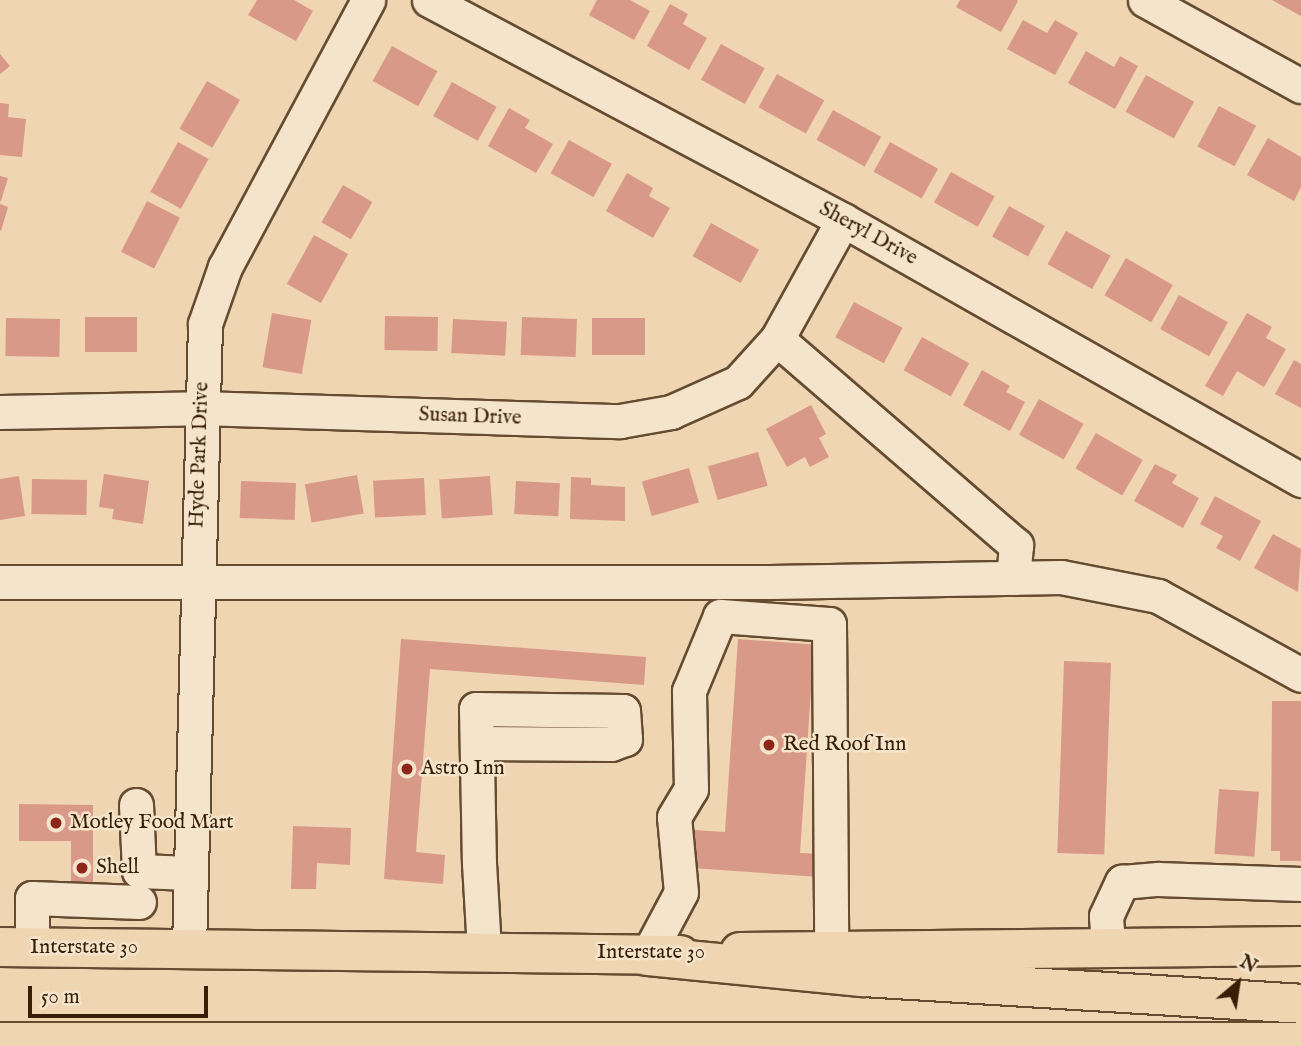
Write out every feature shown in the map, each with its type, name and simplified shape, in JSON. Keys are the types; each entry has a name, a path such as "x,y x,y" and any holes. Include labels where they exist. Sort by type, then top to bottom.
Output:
{"main road":[{"name":"Interstate 30","path":"16,947 484,949 647,956 831,949 1108,945 1301,946"},
{"path":"647,956 877,978 1301,1003"},
{"path":"0,1042 1301,1042"}],"street":[{"name":"Hyde Park Drive","path":"189,948 205,324 225,267 368,0"},
{"name":"Sheryl Drive","path":"429,0 844,220 1301,480"},
{"path":"1145,0 1301,86"},
{"name":"Susan Drive","path":"0,412 201,408 620,421 671,412 723,392 777,339 844,220"},
{"path":"777,339 1016,545 1013,578"},
{"path":"0,582 1061,577 1158,596 1301,674"},
{"path":"647,956 681,892 674,817 691,789 689,691 720,616 829,624 831,949"},
{"path":"477,743 484,949"},
{"path":"136,805 138,948"},
{"path":"16,947 32,898 139,886 190,873"},
{"path":"1108,945 1106,916 1122,882 1158,878 1301,884"}],"building":[{"path":"257,0 294,0 313,11 296,41 248,15"},
{"path":"597,0 630,0 650,11 634,40 589,15"},
{"path":"960,0 1018,1 1001,32 956,7"},
{"path":"1272,0 1301,0 1301,16"},
{"path":"670,4 688,14 683,24 707,38 689,70 647,46"},
{"path":"1023,20 1047,33 1055,20 1078,33 1055,75 1007,49"},
{"path":"721,44 765,68 745,104 701,80"},
{"path":"392,46 437,71 418,106 373,81"},
{"path":"1086,51 1114,67 1120,56 1138,66 1115,109 1068,83"},
{"path":"0,54 10,66 0,74"},
{"path":"777,74 824,100 806,133 759,107"},
{"path":"1146,75 1194,102 1174,138 1126,112"},
{"path":"207,81 240,100 212,148 180,129"},
{"path":"452,82 497,107 478,141 433,116"},
{"path":"0,103 9,104 8,117 26,119 22,157 0,155"},
{"path":"1219,106 1256,126 1234,166 1197,147"},
{"path":"509,108 530,120 525,128 553,144 536,173 488,146"},
{"path":"833,110 881,137 865,166 817,140"},
{"path":"1268,138 1301,157 1301,187 1294,201 1247,175"},
{"path":"569,140 612,164 593,197 551,173"},
{"path":"178,142 209,159 181,209 150,192"},
{"path":"890,142 938,169 922,198 874,172"},
{"path":"951,172 995,196 978,227 934,203"},
{"path":"627,173 653,188 649,196 670,208 653,238 606,211"},
{"path":"0,176 8,178 1,201 0,201"},
{"path":"343,185 372,202 351,239 322,222"},
{"path":"147,201 180,218 154,269 121,252"},
{"path":"0,204 8,207 1,231 0,230"},
{"path":"1009,206 1045,226 1028,256 992,237"},
{"path":"711,223 759,250 741,283 693,256"},
{"path":"1066,231 1111,256 1092,289 1048,264"},
{"path":"314,235 348,254 321,303 287,284"},
{"path":"1126,258 1173,285 1151,322 1104,295"},
{"path":"1179,295 1228,322 1209,356 1160,329"},
{"path":"854,302 903,328 884,363 835,337"},
{"path":"272,313 311,320 302,374 262,367"},
{"path":"1247,313 1272,327 1266,338 1286,349 1264,387 1237,371 1223,396 1205,386"},
{"path":"385,316 438,317 437,351 384,350"},
{"path":"85,317 137,317 137,352 85,352"},
{"path":"522,317 577,319 576,357 521,355"},
{"path":"6,318 60,319 59,357 5,356"},
{"path":"592,318 645,318 645,355 592,355"},
{"path":"453,319 507,322 505,356 451,353"},
{"path":"922,337 969,363 951,396 904,370"},
{"path":"1294,360 1301,364 1301,408 1275,394"},
{"path":"982,370 1010,386 1006,392 1025,402 1010,431 963,405"},
{"path":"1039,399 1084,424 1064,460 1019,435"},
{"path":"811,405 826,434 819,438 829,457 810,467 805,457 787,467 766,429"},
{"path":"1096,433 1143,460 1122,496 1076,469"},
{"path":"758,452 768,486 718,500 708,466"},
{"path":"1155,464 1177,475 1172,483 1199,498 1183,528 1134,501"},
{"path":"689,468 699,503 652,516 642,482"},
{"path":"104,474 149,481 143,524 112,519 114,509 99,507"},
{"path":"357,475 364,513 312,523 305,484"},
{"path":"19,476 25,516 0,520 0,479"},
{"path":"490,476 493,515 442,518 439,480"},
{"path":"571,477 591,478 591,485 625,487 625,521 570,519"},
{"path":"424,478 426,515 375,518 373,481"},
{"path":"32,479 87,480 86,515 31,514"},
{"path":"241,481 296,483 295,520 240,518"},
{"path":"516,481 560,483 558,516 514,514"},
{"path":"1215,496 1261,521 1240,561 1216,548 1223,536 1200,524"},
{"path":"1273,534 1301,549 1298,592 1254,568"},
{"name":"Astro Inn","path":"401,639 646,657 644,685 430,669 416,852 445,855 443,884 384,879"},
{"name":"Red Roof Inn","path":"738,639 821,645 813,660 800,853 821,854 819,877 692,868 694,830 725,832"},
{"path":"1064,661 1111,663 1104,855 1057,853"},
{"path":"1272,701 1301,701 1301,861 1280,861 1280,851 1271,851"},
{"path":"1219,789 1259,792 1254,857 1214,854"},
{"name":"Motley Food Mart","path":"19,804 93,805 93,894 71,894 71,841 19,841"},
{"path":"293,826 351,828 350,865 317,863 316,889 291,889"}],"place":[{"name":"Red Roof Inn","path":"769,745"},
{"name":"Astro Inn","path":"407,769"},
{"name":"Motley Food Mart","path":"56,823"},
{"name":"Shell","path":"82,868"}]}
